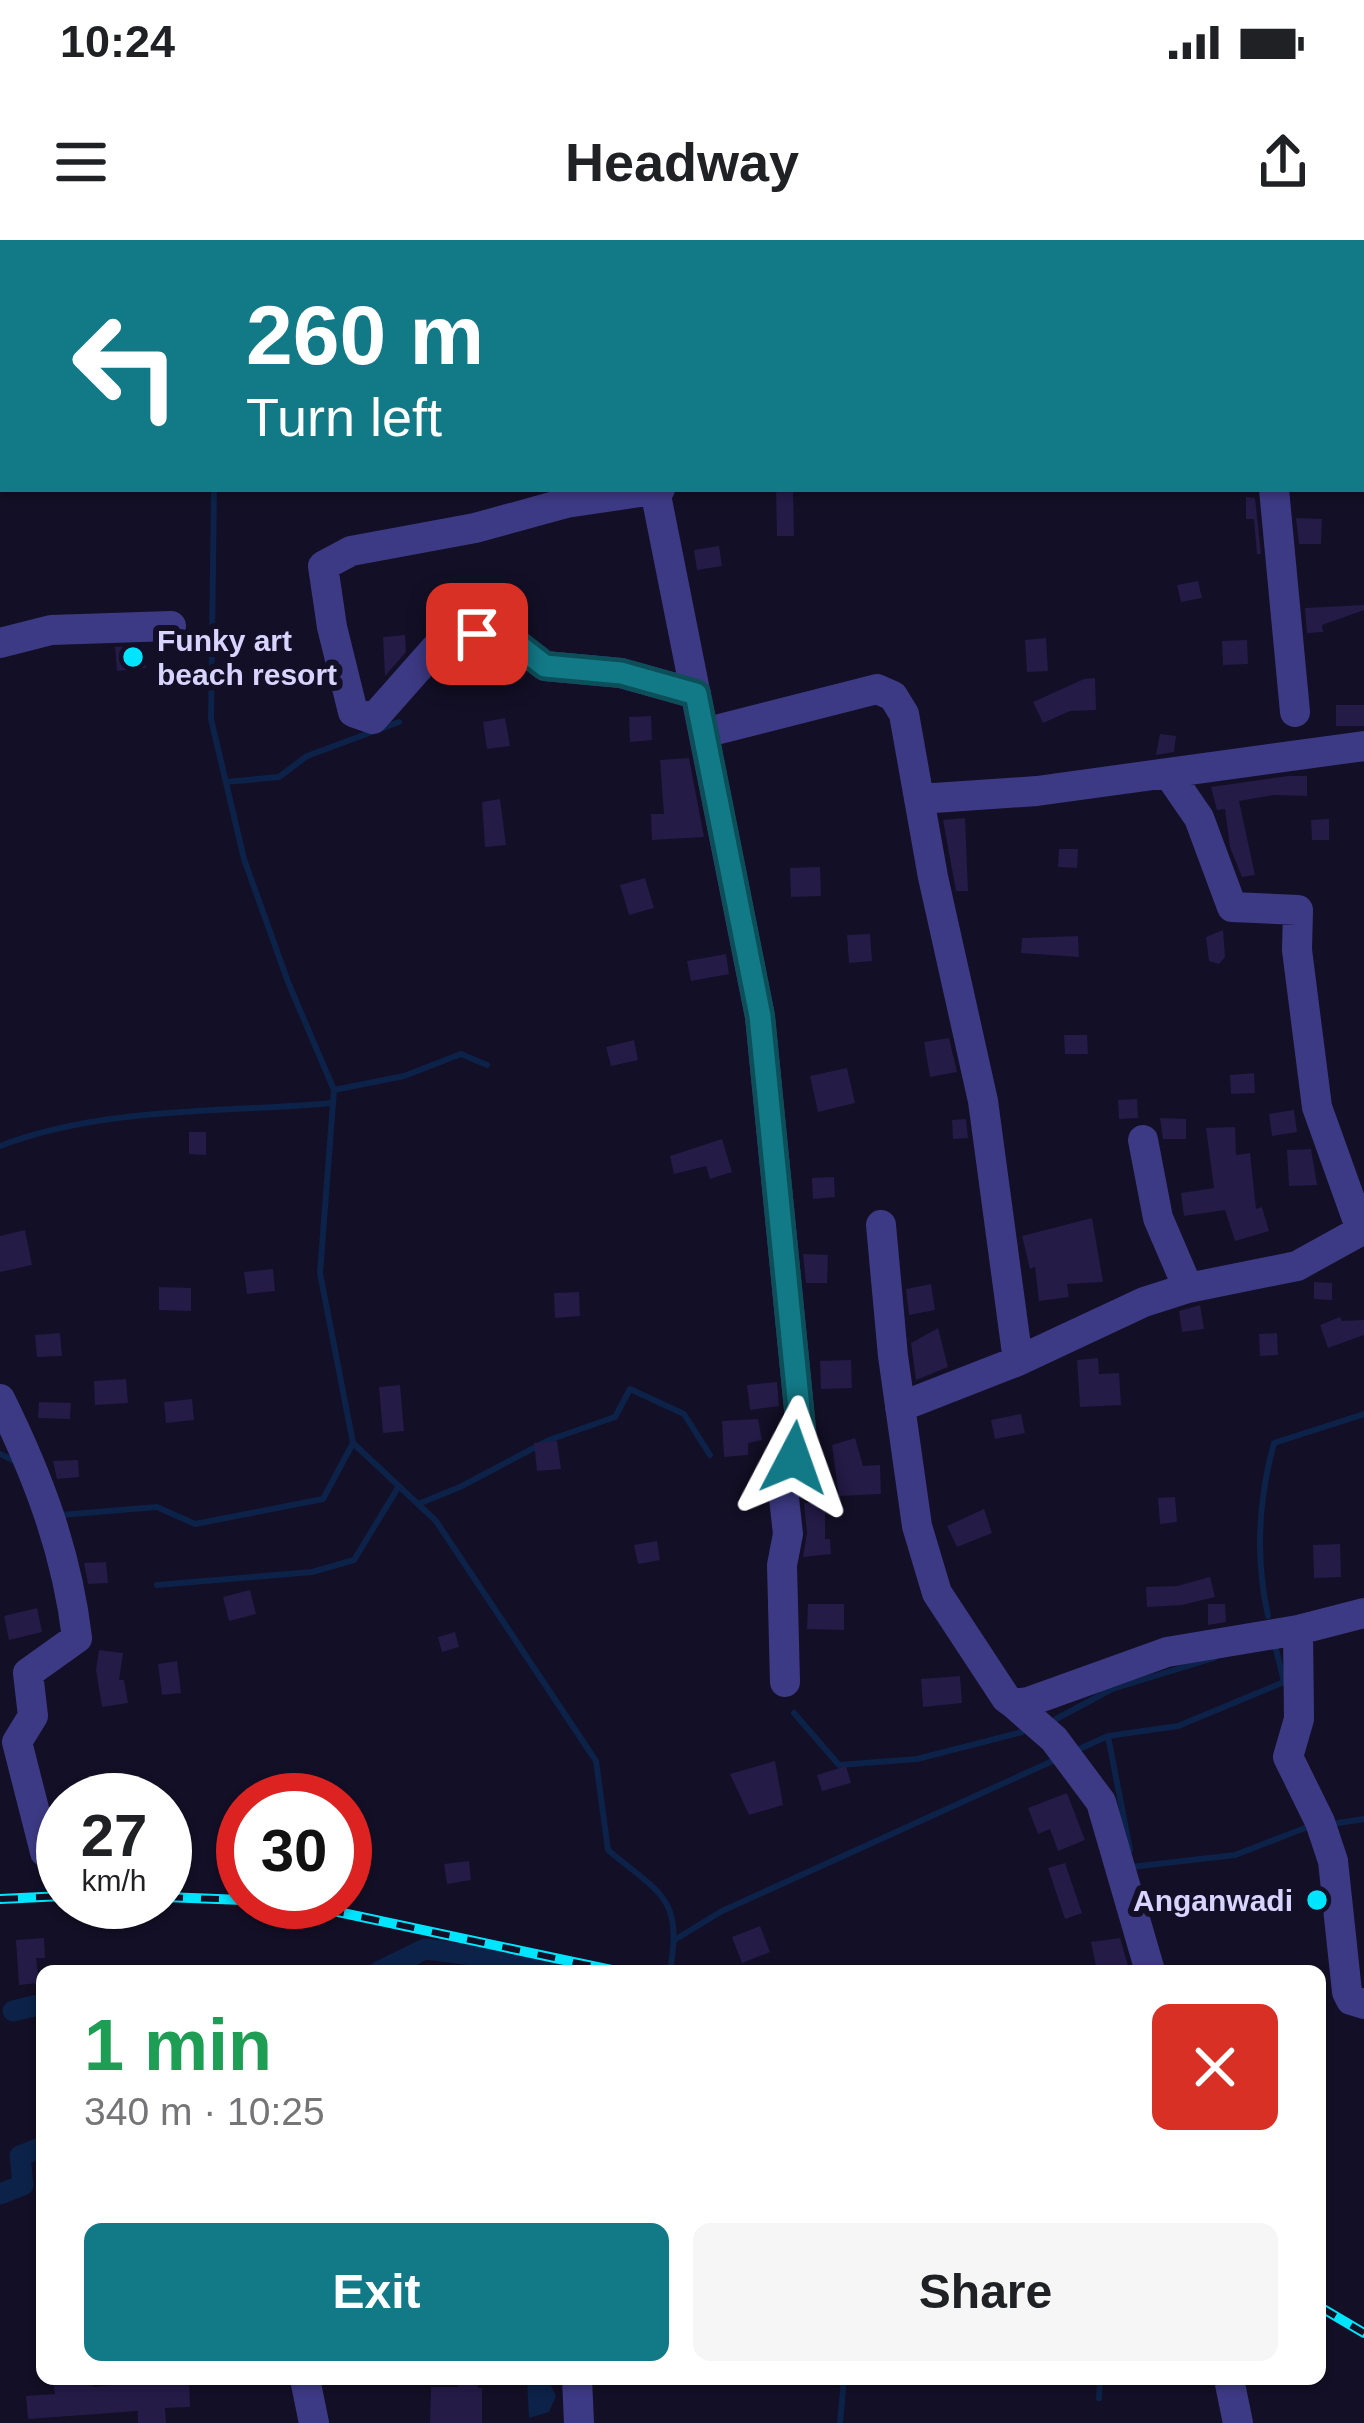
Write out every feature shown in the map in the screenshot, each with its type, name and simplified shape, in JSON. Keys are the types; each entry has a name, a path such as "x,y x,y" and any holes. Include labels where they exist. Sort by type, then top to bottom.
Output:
{"street":[{"path":"643,492 566,503 475,528 351,551 323,566 353,712 373,719 450,632 505,635 545,666 621,673 696,694"},
{"path":"657,492 760,1016 803,1449 780,1462 788,1534 782,1564 785,1682"},
{"path":"1274,492 1294,712"},
{"path":"0,643 51,630 171,626"},
{"path":"704,733 877,689 893,696 904,714 983,1101 1018,1360"},
{"path":"919,799 1037,791 1364,746"},
{"path":"900,1407 1018,1360 1125,1309 1188,1288 1297,1266 1363,1230 1317,1107 1297,950 1298,910 1232,907 1199,818 1168,773"},
{"path":"1143,1140 1158,1218 1188,1288"},
{"path":"881,1225 917,1526 937,1593 951,1620 1014,1703 1062,1748 1101,1802 1148,1965"},
{"path":"0,1399 35,1469 70,1581 77,1638 28,1673 33,1716 17,1742 36,1814"},
{"path":"1014,1703 1167,1652 1298,1630 1364,1613"},
{"path":"1298,1630 1300,1719 1288,1757 1350,1886 1347,1992 1351,2000 1364,2004"},
{"path":"306,2385 314,2423"},
{"path":"577,2385 579,2423"},
{"path":"1230,2385 1238,2423"}],"water":[{"path":"527,2385 550,2385 556,2396 549,2412 529,2418"}],"building":[{"path":"776,492 793,492 794,536 777,536"},
{"path":"1246,497 1255,498 1261,554 1257,554 1254,519 1246,519"},
{"path":"1296,518 1322,519 1321,544 1299,544"},
{"path":"719,546 722,566 697,570 694,550"},
{"path":"1198,581 1202,598 1181,602 1177,585"},
{"path":"1364,605 1364,610 1322,625 1323,632 1307,633 1305,608"},
{"path":"405,635 406,652 385,676 383,637"},
{"path":"1046,638 1048,671 1027,672 1025,640"},
{"path":"1247,640 1248,664 1223,665 1222,641"},
{"path":"143,646 146,668 117,671 115,647"},
{"path":"1095,678 1096,710 1070,711 1043,723 1033,702"},
{"path":"1336,705 1364,705 1364,726 1336,726"},
{"path":"651,716 652,740 630,742 629,717"},
{"path":"505,718 510,746 487,749 483,722"},
{"path":"1160,734 1176,736 1174,752 1156,755"},
{"path":"689,758 704,837 652,840 651,814 664,814 660,760"},
{"path":"1307,776 1307,796 1239,801 1255,875 1242,877 1230,847 1225,809 1217,810 1211,787"},
{"path":"500,799 506,845 485,847 482,802"},
{"path":"965,818 968,891 956,891 943,820"},
{"path":"1329,819 1329,840 1312,840 1311,820"},
{"path":"1059,849 1078,849 1077,868 1058,867"},
{"path":"820,867 821,896 791,897 790,868"},
{"path":"645,878 654,908 629,915 620,885"},
{"path":"1223,930 1225,957 1219,964 1209,961 1206,937"},
{"path":"870,934 872,961 849,963 847,935"},
{"path":"1078,936 1079,957 1021,953 1022,938"},
{"path":"726,954 729,974 691,981 687,961"},
{"path":"1064,1035 1087,1035 1088,1054 1065,1054"},
{"path":"949,1038 957,1072 930,1077 924,1042"},
{"path":"634,1040 638,1060 611,1066 606,1047"},
{"path":"847,1068 855,1103 818,1112 810,1076"},
{"path":"1254,1073 1255,1093 1231,1094 1230,1075"},
{"path":"1137,1099 1138,1118 1119,1119 1118,1100"},
{"path":"1294,1110 1297,1132 1272,1136 1269,1114"},
{"path":"1160,1118 1186,1119 1186,1139 1163,1139"},
{"path":"966,1119 968,1138 953,1139 952,1120"},
{"path":"1235,1127 1236,1155 1250,1153 1256,1209 1262,1207 1269,1231 1235,1241 1225,1210 1184,1216 1181,1193 1214,1188 1206,1128"},
{"path":"189,1132 206,1132 206,1155 189,1154"},
{"path":"722,1139 732,1172 710,1179 706,1166 674,1174 670,1156"},
{"path":"1311,1149 1317,1185 1289,1186 1287,1150"},
{"path":"834,1177 835,1197 813,1199 812,1178"},
{"path":"1092,1218 1103,1282 1067,1284 1069,1297 1039,1301 1035,1267 1030,1269 1022,1236"},
{"path":"25,1230 32,1265 0,1272 0,1236"},
{"path":"803,1254 828,1255 827,1283 806,1283"},
{"path":"273,1269 275,1291 247,1294 244,1272"},
{"path":"1314,1282 1332,1283 1332,1300 1314,1299"},
{"path":"931,1284 935,1310 909,1315 906,1289"},
{"path":"159,1287 191,1288 191,1311 159,1310"},
{"path":"579,1292 580,1316 555,1318 554,1293"},
{"path":"1200,1305 1204,1329 1182,1332 1179,1311"},
{"path":"1340,1317 1342,1321 1364,1320 1364,1335 1328,1348 1320,1325"},
{"path":"938,1328 948,1367 916,1380 911,1343"},
{"path":"60,1333 62,1356 37,1357 35,1335"},
{"path":"1277,1333 1278,1355 1260,1356 1259,1334"},
{"path":"1098,1358 1099,1374 1119,1373 1121,1405 1080,1407 1077,1360"},
{"path":"851,1360 852,1388 821,1389 820,1361"},
{"path":"126,1379 128,1403 95,1405 94,1381"},
{"path":"777,1382 779,1406 750,1410 747,1385"},
{"path":"400,1385 404,1431 383,1433 379,1387"},
{"path":"192,1399 194,1420 166,1423 164,1402"},
{"path":"39,1402 71,1403 70,1419 38,1418"},
{"path":"1021,1414 1025,1433 995,1439 991,1420"},
{"path":"758,1419 762,1440 748,1443 748,1455 724,1457 722,1421"},
{"path":"855,1438 863,1466 880,1465 881,1494 839,1496 832,1445"},
{"path":"557,1441 561,1469 537,1471 534,1443"},
{"path":"78,1460 79,1477 57,1479 53,1461"},
{"path":"1175,1497 1177,1522 1160,1524 1158,1498"},
{"path":"804,1503 825,1503 825,1539 830,1539 831,1554 803,1557"},
{"path":"984,1509 992,1533 957,1547 947,1526"},
{"path":"657,1541 660,1560 638,1564 634,1545"},
{"path":"1340,1544 1341,1577 1314,1578 1313,1545"},
{"path":"106,1562 108,1583 88,1584 84,1563"},
{"path":"1210,1577 1215,1597 1147,1607 1146,1587 1177,1586"},
{"path":"250,1590 256,1614 229,1621 223,1597"},
{"path":"808,1604 844,1604 844,1630 807,1629"},
{"path":"1208,1604 1225,1604 1226,1622 1208,1625"},
{"path":"37,1608 42,1632 9,1640 4,1616"},
{"path":"455,1632 459,1647 442,1652 438,1637"},
{"path":"99,1650 123,1653 119,1680 124,1680 128,1703 102,1707 96,1670"},
{"path":"177,1661 181,1693 162,1695 158,1664"},
{"path":"960,1676 962,1703 923,1707 921,1679"},
{"path":"775,1761 783,1805 749,1815 730,1774"},
{"path":"846,1766 851,1783 822,1791 817,1775"},
{"path":"1067,1793 1085,1840 1058,1851 1050,1829 1038,1834 1028,1808"},
{"path":"469,1861 471,1880 447,1884 444,1864"},
{"path":"1065,1863 1082,1913 1065,1919 1048,1868"},
{"path":"760,1926 770,1952 742,1963 732,1937"},
{"path":"44,1938 45,1958 36,1958 36,1983 19,1985 16,1940"},
{"path":"1120,1938 1128,1965 1096,1965 1091,1942"},
{"path":"54,2385 189,2385 190,2407 165,2408 166,2423 138,2423 138,2411 28,2419 26,2396 55,2394"},
{"path":"431,2387 482,2388 482,2423 430,2423"}],"waterway":[{"path":"214,492 211,719 244,859 288,982 334,1090 320,1273 353,1443 436,1521 596,1761 608,1850 654,1888 670,1911 671,1965"},
{"path":"226,782 279,777 307,756 399,722"},
{"path":"334,1090 404,1076 461,1054 487,1065"},
{"path":"0,1146 123,1117 333,1103"},
{"path":"418,1504 549,1440 615,1417 630,1389 684,1414 710,1455"},
{"path":"1268,1616 1260,1529 1274,1443 1364,1414"},
{"path":"61,1515 157,1507 195,1524 323,1499 353,1443"},
{"path":"0,1454 17,1462"},
{"path":"157,1585 312,1572 354,1560 399,1486"},
{"path":"1075,1751 1108,1736 1178,1726 1284,1682 1276,1649"},
{"path":"1056,1719 1112,1689 1214,1658"},
{"path":"794,1713 839,1765 917,1759 1022,1732"},
{"path":"1108,1736 1130,1850"},
{"path":"676,1939 722,1911 1057,1759"},
{"path":"1338,1823 1364,1819"},
{"path":"1131,1863 1131,1867 1235,1855 1305,1828"},
{"path":"392,1965 425,1949 526,1965"},
{"path":"13,2011 36,2005"},
{"path":"0,2194 23,2185 20,2156 36,2149"},
{"path":"840,2423 843,2385"},
{"path":"1099,2398 1100,2385"}],"railway":[{"path":"0,1899 36,1897"},
{"path":"192,1898 216,1899"},
{"path":"372,1919 588,1965"},
{"path":"1326,2311 1364,2333"}],"place":[{"name":"Funky art beach resort","path":"133,657"},
{"name":"Anganwadi","path":"1317,1900"}],"route":[{"path":"477,634 505,635 545,666 621,673 696,694 760,1016 803,1449 794,1458"}]}
